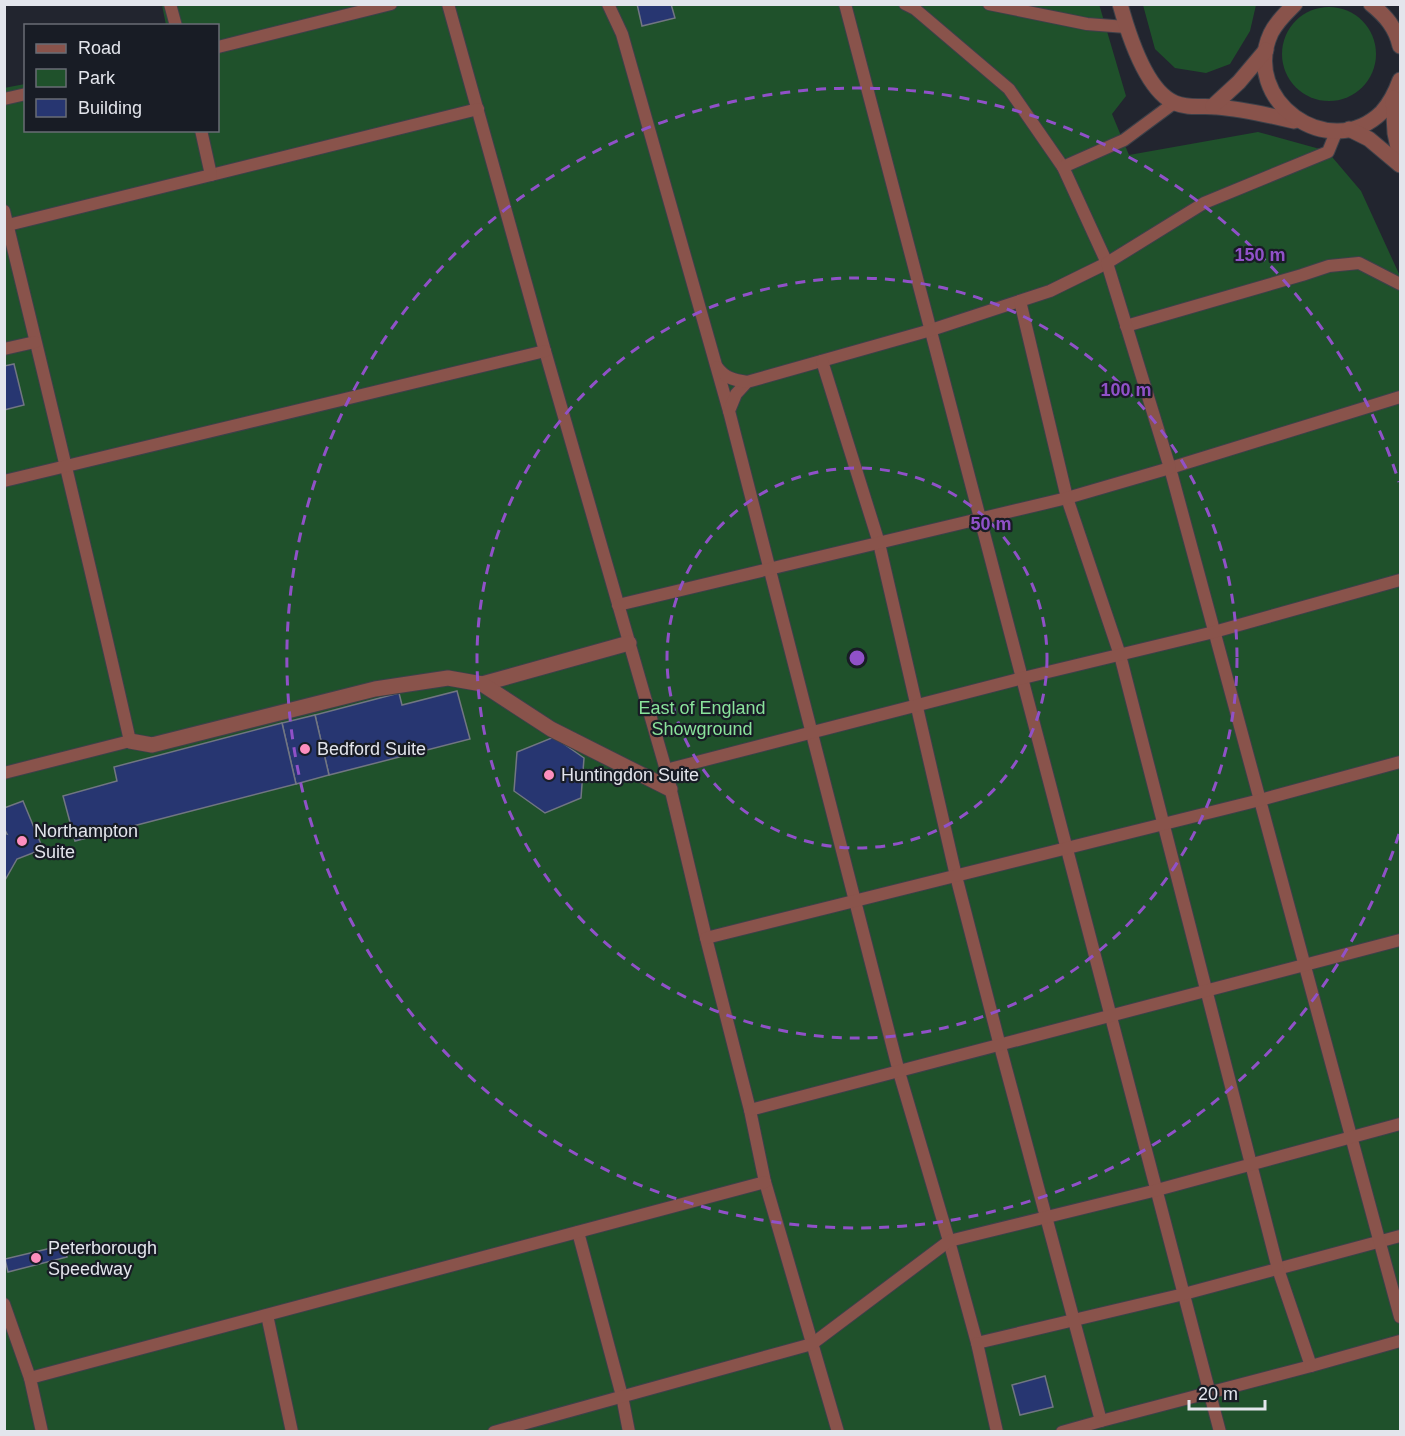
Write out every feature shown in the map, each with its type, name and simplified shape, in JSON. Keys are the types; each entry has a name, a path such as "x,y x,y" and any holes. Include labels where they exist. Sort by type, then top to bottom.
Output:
{"street":[{"path":"1120,4 1126,27 1145,70 1159,91 1174,103 1194,108 1213,106 1250,110 1315,128 1343,130 1369,139 1401,165"},
{"path":"1295,4 1280,11 1266,50 1266,71 1272,91 1284,109 1300,122"},
{"path":"1371,4 1384,14 1398,34 1401,46"},
{"path":"1213,106 1239,82 1266,50"},
{"path":"1343,130 1366,123 1381,112 1393,98 1401,80"},
{"path":"1393,98 1395,133 1401,157"},
{"path":"482,684 629,643"},
{"path":"130,741 152,745 375,689 448,678 482,684 551,729 670,789"}],"lane":[{"path":"170,4 175,24"},
{"path":"219,47 391,4"},
{"path":"448,4 666,770 750,1110 765,1182 838,1431"},
{"path":"608,4 622,34 729,411 899,1072 950,1241 997,1431"},
{"path":"845,4 1220,1431"},
{"path":"905,4 915,9 1009,89 1063,167 1107,263 1170,468 1401,1317"},
{"path":"989,4 1087,24 1126,27"},
{"path":"4,99 24,94"},
{"path":"1063,167 1124,140 1174,103"},
{"path":"8,225 478,110"},
{"path":"716,366 722,374 732,380 747,382 931,330 1050,291 1107,263 1204,203 1328,152 1343,130"},
{"path":"201,132 211,175"},
{"path":"4,211 67,466 130,741 4,773"},
{"path":"1126,326 1329,266 1359,263 1401,284"},
{"path":"1020,301 1067,498 1120,655 1278,1269 1311,1366"},
{"path":"4,349 35,342"},
{"path":"4,481 545,351"},
{"path":"822,361 879,543 956,876 1101,1421"},
{"path":"729,411 736,394 747,382"},
{"path":"618,605 1067,498 1401,397"},
{"path":"666,770 1023,678 1214,632 1401,580"},
{"path":"706,938 1260,800 1401,762"},
{"path":"750,1110 1401,940"},
{"path":"494,1431 812,1344 950,1241 1157,1190 1401,1124"},
{"path":"30,1378 765,1182"},
{"path":"578,1232 622,1396 629,1431"},
{"path":"977,1343 1184,1294 1401,1236"},
{"path":"4,1304 30,1378 42,1431"},
{"path":"267,1315 292,1431"},
{"path":"1062,1431 1210,1394 1401,1341"}],"green space":[{"name":"East of England Showground","path":"1099,4 1126,96 1112,114 1129,155 1258,132 1327,151 1361,191 1400,276 1400,1431 5,1431 4,88 24,84 24,132 219,132 219,24 166,24 162,5"},
{"path":"1143,4 1256,5 1250,31 1230,64 1206,73 1175,68 1155,49"},
{"path":"1320,7 1338,7 1363,20 1373,36 1376,54 1373,72 1363,88 1338,101 1320,101 1295,88 1282,63 1282,45 1295,20"}],"building":[{"path":"637,4 671,4 675,18 642,26"},
{"path":"14,364 24,405 4,410 4,366"},
{"path":"457,691 470,739 329,775 315,715 399,693 402,705"},
{"name":"Bedford Suite","path":"315,715 329,775 296,784 282,723"},
{"path":"282,723 296,784 75,841 63,796 117,781 114,767"},
{"name":"Huntingdon Suite","path":"554,737 584,758 581,798 545,813 514,791 517,752"},
{"name":"Northampton Suite","path":"23,801 43,849 17,859 4,882 4,833 7,834 4,828 4,808"},
{"name":"Peterborough Speedway","path":"64,1245 67,1257 8,1272 5,1259"},
{"path":"1045,1376 1053,1407 1020,1415 1012,1385"}],"place":[{"name":"Bedford Suite","path":"305,749"},
{"name":"Huntingdon Suite","path":"549,775"},
{"name":"Northampton Suite","path":"22,841"},
{"name":"Peterborough Speedway","path":"36,1258"}]}
